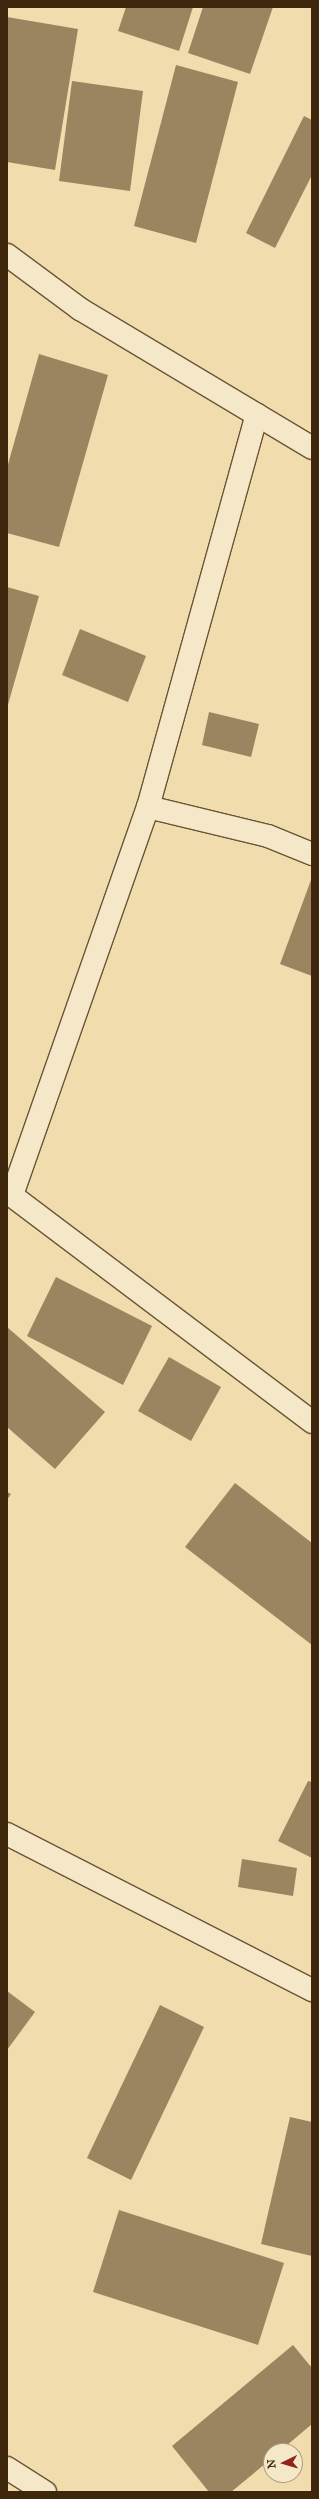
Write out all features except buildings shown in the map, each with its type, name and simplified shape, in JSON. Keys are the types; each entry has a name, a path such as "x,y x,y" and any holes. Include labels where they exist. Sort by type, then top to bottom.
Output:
{"street":[{"path":"7,255 80,310 312,448"},
{"path":"257,415 148,807 9,1194 312,1422"},
{"path":"148,807 268,836 312,854"},
{"path":"7,1834 312,1990"},
{"path":"7,2468 45,2492"}]}
